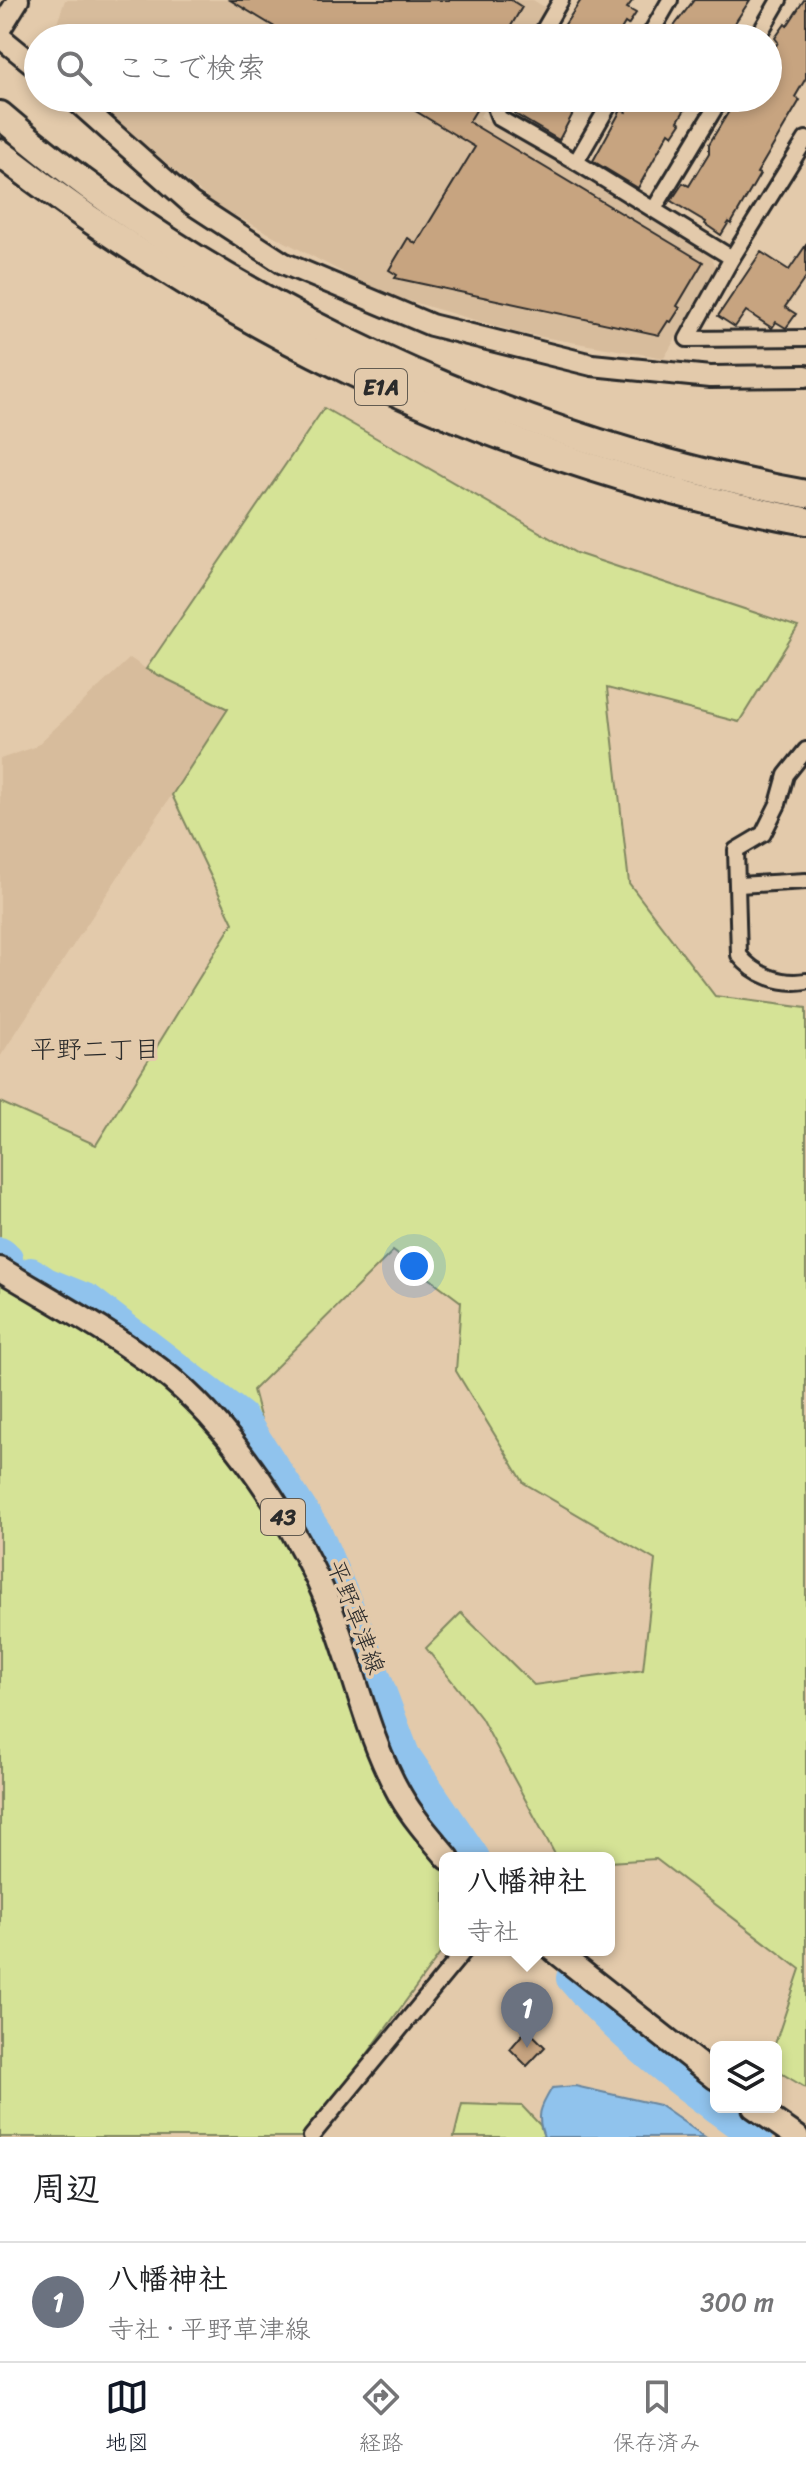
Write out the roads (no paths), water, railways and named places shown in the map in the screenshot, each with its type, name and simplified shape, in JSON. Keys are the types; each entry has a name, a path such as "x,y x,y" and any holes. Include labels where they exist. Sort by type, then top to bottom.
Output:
{"highway":[{"name":"E1A","path":"9,123 148,227 277,304 374,355 454,389 602,443 718,476 806,494"},
{"name":"E1A","path":"0,153 58,198 196,290 283,338 391,391 523,444 642,484 724,506 806,521"}],"main road":[{"name":"平野草津線","path":"0,1269 114,1338 160,1370 211,1417 289,1526 328,1603 360,1701 390,1776 402,1798 443,1852"},
{"path":"562,1956 710,2073"},
{"path":"762,2113 796,2137"}],"street":[{"path":"0,29 18,0"},
{"path":"547,24 561,0"},
{"path":"656,24 670,0"},
{"path":"765,24 779,0"},
{"path":"0,37 24,57"},
{"path":"89,112 191,203 283,263 431,325 592,365 710,377 806,376"},
{"path":"497,112 499,118 732,258"},
{"path":"576,162 605,112"},
{"path":"654,209 713,112"},
{"path":"806,139 732,258 687,339 806,338"},
{"path":"806,750 786,775 778,804 763,834 736,850 739,955 749,968 789,984 806,981"},
{"path":"738,885 806,881"},
{"path":"311,2137 460,1956"}],"water":[{"path":"575,2086 659,2105 705,2137 544,2137 540,2112 552,2088"}],"waterway":[{"path":"0,1253 7,1258"},
{"path":"31,1273 46,1283 88,1300 241,1417 317,1534 359,1634 404,1755 470,1852"},
{"path":"572,1978 640,2047 710,2102"},
{"path":"724,2113 757,2137"}],"place":[{"name":"八幡神社","path":"527,2048"}],"district":[{"name":"平野二丁目","path":"95,1049"}]}
